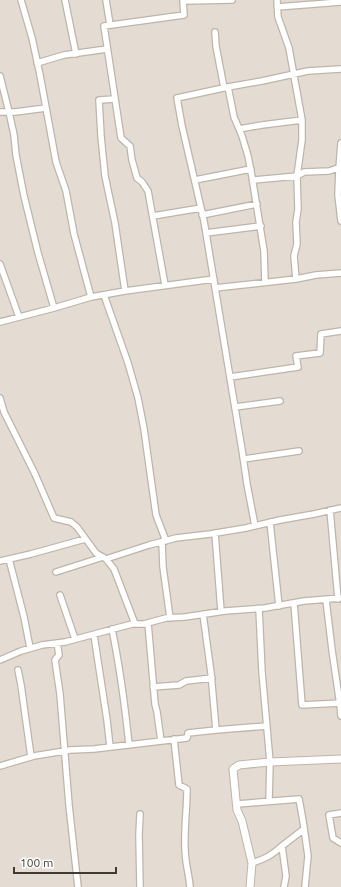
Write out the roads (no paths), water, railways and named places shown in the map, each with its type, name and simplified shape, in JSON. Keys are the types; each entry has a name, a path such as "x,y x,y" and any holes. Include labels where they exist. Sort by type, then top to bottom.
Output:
{"street":[{"path":"21,0 32,38 56,162 66,191 74,234 91,297"},
{"path":"65,0 76,54"},
{"path":"106,0 110,25"},
{"path":"165,285 148,191 142,182 137,178 130,146 121,138 104,26 184,15 183,1 232,0"},
{"path":"277,0 278,17 289,48 302,120 302,140 297,176 297,244 294,256 296,279"},
{"path":"277,7 341,2"},
{"path":"215,32 216,46 234,118 248,156 251,169 261,226 264,251 265,282"},
{"path":"37,62 64,55 107,49"},
{"path":"256,526 247,484 206,233 177,98 294,74 341,69"},
{"path":"0,76 14,136 24,196 54,308"},
{"path":"115,99 99,100 105,176 115,223 125,291"},
{"path":"0,112 15,112 46,108"},
{"path":"238,129 262,124 302,120"},
{"path":"341,143 338,195 341,220"},
{"path":"253,180 297,176 304,172 329,171 340,168"},
{"path":"195,180 251,169"},
{"path":"202,215 257,204"},
{"path":"153,216 201,208"},
{"path":"206,233 261,226"},
{"path":"0,264 19,317"},
{"path":"215,288 341,273"},
{"path":"0,322 91,297 214,279"},
{"path":"104,295 128,363 138,398 144,429 156,515 164,541 164,567 170,618"},
{"path":"230,377 298,367 296,356 320,353 321,334 341,332"},
{"path":"0,398 2,413 35,474 54,518 71,522 77,527 96,553 104,558 114,570 135,624"},
{"path":"235,407 280,401"},
{"path":"244,460 299,451"},
{"path":"56,572 176,538 256,526 341,508"},
{"path":"0,660 30,648 94,635 135,624 221,611 259,609 304,601 340,598 330,510"},
{"path":"270,522 279,606"},
{"path":"215,533 221,611"},
{"path":"0,562 85,539"},
{"path":"9,559 24,617 30,648"},
{"path":"60,596 75,639"},
{"path":"326,600 341,716"},
{"path":"294,603 302,705 340,703"},
{"path":"259,609 262,672 270,762 269,801"},
{"path":"203,614 212,678 216,730"},
{"path":"148,623 153,687 161,741"},
{"path":"112,629 124,696 129,745"},
{"path":"94,635 110,747"},
{"path":"57,643 59,655 55,660 60,694 64,751 78,887"},
{"path":"18,670 31,757"},
{"path":"153,687 179,685 186,680 212,678"},
{"path":"0,766 31,757 64,751 187,738 188,732 267,726"},
{"path":"174,739 179,785 187,789 185,851 190,887"},
{"path":"250,887 252,863 242,821 237,810 233,769 238,766 270,762 341,759"},
{"path":"236,804 299,799 308,856 305,887"},
{"path":"341,813 329,815 333,838 341,843"},
{"path":"140,814 140,887"},
{"path":"252,863 264,859 274,853 304,829"},
{"path":"282,846 286,876 284,887"}]}
